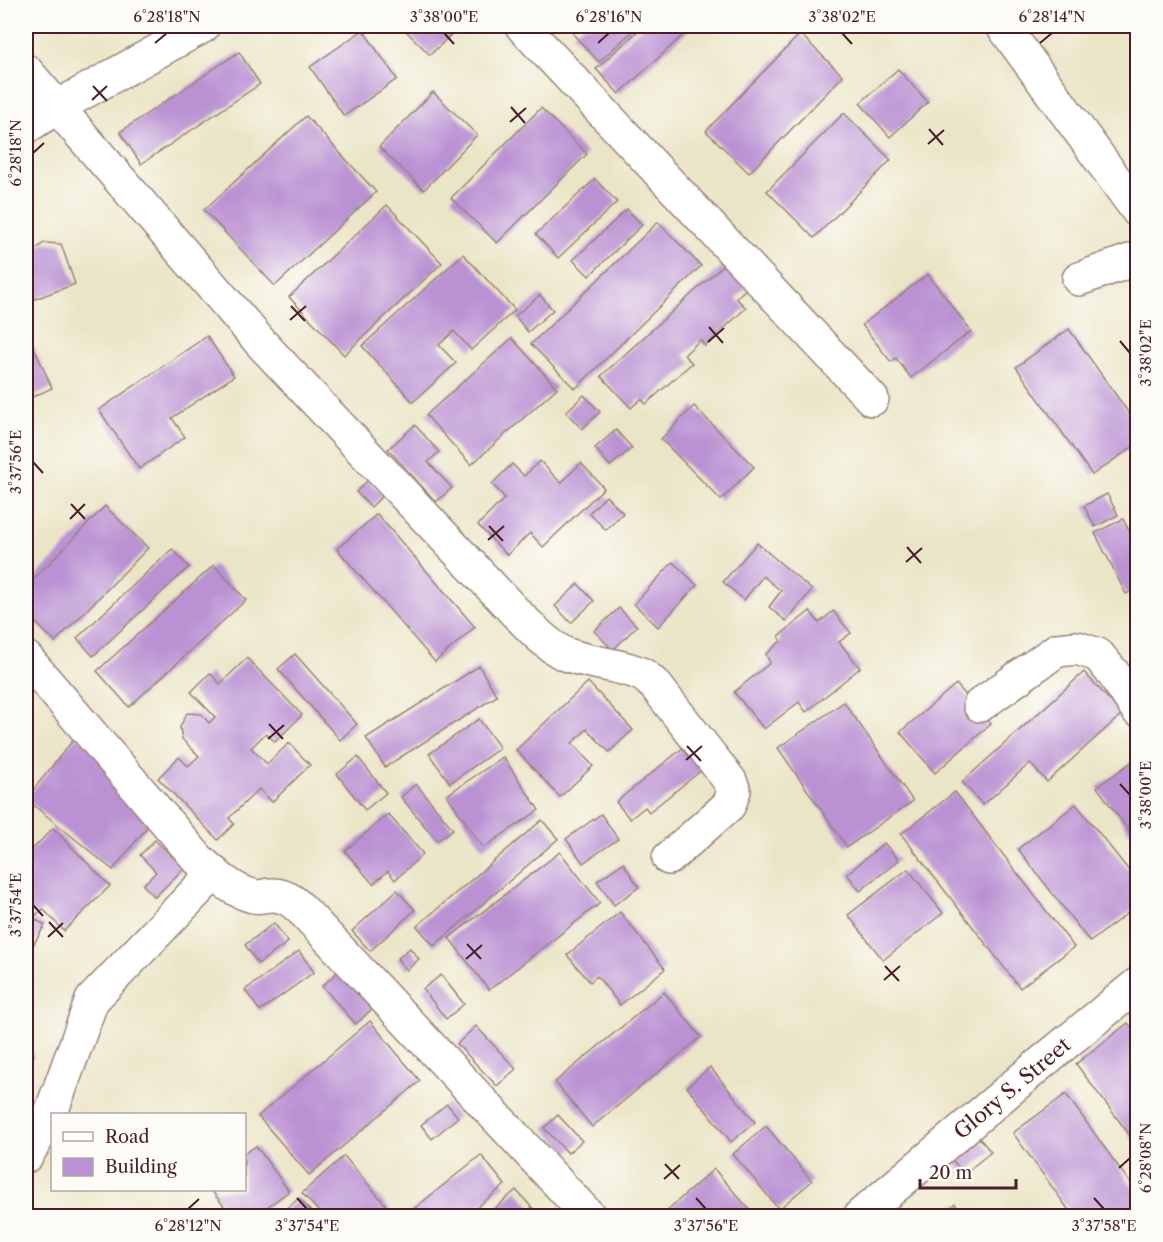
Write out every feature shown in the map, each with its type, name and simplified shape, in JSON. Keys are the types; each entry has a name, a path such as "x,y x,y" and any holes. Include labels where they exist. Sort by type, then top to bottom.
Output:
{"street":[{"path":"26,127 203,26"},
{"path":"522,26 872,399"},
{"path":"1003,26 1137,211"},
{"path":"26,71 261,343 516,613 562,652 643,675 656,686 730,781 734,791 729,805 669,858"},
{"path":"1078,279 1137,258"},
{"path":"980,705 1057,650 1077,648 1098,655 1113,673 1137,710"},
{"path":"26,658 198,859 240,891 255,898 272,894 290,899 299,907 589,1216"},
{"path":"26,1156 48,1121 92,1000 214,873"},
{"name":"Glory S. Street","path":"860,1216 1137,984"}],"building":[{"path":"401,26 460,26 430,55"},
{"path":"582,26 638,26 599,62 573,34"},
{"path":"643,26 693,26 619,94 596,69"},
{"path":"363,30 397,79 344,116 310,67"},
{"path":"800,34 843,76 749,173 706,131"},
{"path":"239,52 260,84 141,164 120,132"},
{"path":"898,69 928,102 890,137 860,103"},
{"path":"433,92 477,135 424,190 379,147"},
{"path":"541,108 587,154 497,243 451,198"},
{"path":"844,113 891,160 814,238 767,191"},
{"path":"306,116 376,192 275,286 204,210"},
{"path":"595,179 617,202 558,258 536,234"},
{"path":"387,205 442,263 344,355 289,297"},
{"path":"627,209 642,225 589,276 573,260"},
{"path":"658,222 701,266 575,389 531,344"},
{"path":"44,243 61,244 75,284 35,299 26,273 26,257"},
{"path":"463,254 515,310 471,350 454,331 439,345 456,363 413,402 362,346"},
{"path":"728,261 750,285 736,298 746,308 705,346 700,340 684,355 692,363 646,404 641,399 631,408 601,376"},
{"path":"928,274 971,331 911,378 896,358 891,362 862,325"},
{"path":"540,295 553,310 528,332 515,316"},
{"path":"1069,329 1138,426 1138,443 1092,475 1016,367"},
{"path":"26,330 52,388 26,400"},
{"path":"207,336 234,376 172,418 185,437 139,469 99,410"},
{"path":"512,338 557,388 471,465 426,415"},
{"path":"584,395 600,412 582,429 566,412"},
{"path":"694,406 754,467 721,500 661,439"},
{"path":"415,425 439,452 428,462 452,488 436,502 388,449"},
{"path":"616,430 632,448 610,466 595,448"},
{"path":"540,461 561,483 581,463 604,488 543,547 530,533 507,555 478,525 505,498 492,484 512,464 524,476"},
{"path":"368,480 383,495 371,507 356,492"},
{"path":"1107,494 1118,515 1095,527 1084,506"},
{"path":"606,496 623,513 606,530 589,513"},
{"path":"105,506 148,548 55,642 26,613 26,587"},
{"path":"377,514 475,627 435,662 337,549"},
{"path":"1123,519 1138,548 1138,588 1126,594 1095,533"},
{"path":"757,543 812,590 786,621 769,607 781,591 763,576 744,600 723,582"},
{"path":"172,549 189,567 93,656 77,638"},
{"path":"673,562 697,585 658,627 634,604"},
{"path":"214,565 246,600 129,707 97,671"},
{"path":"578,584 594,601 571,623 555,606"},
{"path":"619,608 637,626 613,650 594,631"},
{"path":"810,611 819,623 833,611 851,633 839,642 860,668 806,712 799,702 764,729 734,692 770,663 766,654 781,641 779,636"},
{"path":"295,654 357,724 340,740 278,669"},
{"path":"247,658 302,715 275,742 266,733 251,748 267,764 289,743 310,765 272,802 259,789 229,818 234,824 218,840 158,778 179,757 188,766 199,756 182,739 180,727 187,713 201,714 209,723 215,717 191,692 210,673 220,684"},
{"path":"479,666 497,696 385,767 366,738"},
{"path":"1084,672 1122,714 1047,782 1030,763 983,805 962,782"},
{"path":"588,682 633,730 609,752 587,729 572,743 593,766 560,797 516,750"},
{"path":"956,684 991,724 935,773 900,732"},
{"path":"844,702 913,801 847,847 778,748"},
{"path":"479,719 500,748 450,783 429,754"},
{"path":"77,735 122,771 112,784 154,818 113,870 26,799"},
{"path":"684,747 702,770 649,812 645,807 630,819 616,802"},
{"path":"358,757 386,793 365,810 337,774"},
{"path":"503,757 539,810 483,848 447,795"},
{"path":"1136,759 1138,761 1138,827 1130,833 1097,787"},
{"path":"416,784 453,829 437,841 401,797"},
{"path":"955,792 1074,947 1020,988 901,834"},
{"path":"1076,804 1138,882 1138,905 1090,942 1018,849"},
{"path":"388,814 423,854 395,880 388,871 373,884 345,851"},
{"path":"601,814 618,839 583,863 566,839"},
{"path":"542,820 558,839 434,946 417,926"},
{"path":"53,828 110,886 64,931 43,909 36,915 26,904 26,856"},
{"path":"155,840 184,868 155,897 143,885 156,872 140,855"},
{"path":"884,843 899,860 860,891 847,874"},
{"path":"560,852 600,903 489,990 449,938"},
{"path":"623,863 639,887 614,905 597,881"},
{"path":"908,869 943,913 883,960 848,915"},
{"path":"397,890 415,910 370,951 352,931"},
{"path":"620,912 665,969 620,1005 597,976 590,982 567,955"},
{"path":"26,914 45,925 26,957"},
{"path":"274,923 288,942 258,964 245,945"},
{"path":"410,948 419,959 407,970 397,959"},
{"path":"299,951 314,972 260,1011 245,990"},
{"path":"339,971 373,1008 356,1024 322,986"},
{"path":"441,975 464,1004 446,1019 423,989"},
{"path":"664,992 701,1037 592,1127 555,1082"},
{"path":"370,1021 420,1081 309,1175 258,1116"},
{"path":"1128,1023 1138,1035 1138,1146 1076,1064"},
{"path":"476,1026 516,1069 497,1086 457,1044"},
{"path":"26,1046 34,1055 26,1064"},
{"path":"710,1067 755,1122 731,1142 687,1087"},
{"path":"1066,1094 1138,1194 1138,1208 1126,1216 1073,1216 1013,1133"},
{"path":"447,1104 458,1117 432,1139 421,1125"},
{"path":"558,1115 582,1141 568,1153 544,1128"},
{"path":"766,1126 812,1181 779,1209 733,1154"},
{"path":"975,1133 991,1152 964,1174 948,1155"},
{"path":"256,1146 289,1191 255,1216 232,1216 212,1191 246,1191 246,1153"},
{"path":"481,1155 505,1185 466,1216 405,1216"},
{"path":"344,1156 391,1211 385,1216 323,1216 302,1193"},
{"path":"714,1169 755,1216 669,1216 665,1212"},
{"path":"516,1190 535,1211 529,1216 486,1216"},
{"path":"299,1198 315,1216 282,1216 281,1214"},
{"path":"955,1204 966,1216 941,1216"}]}
